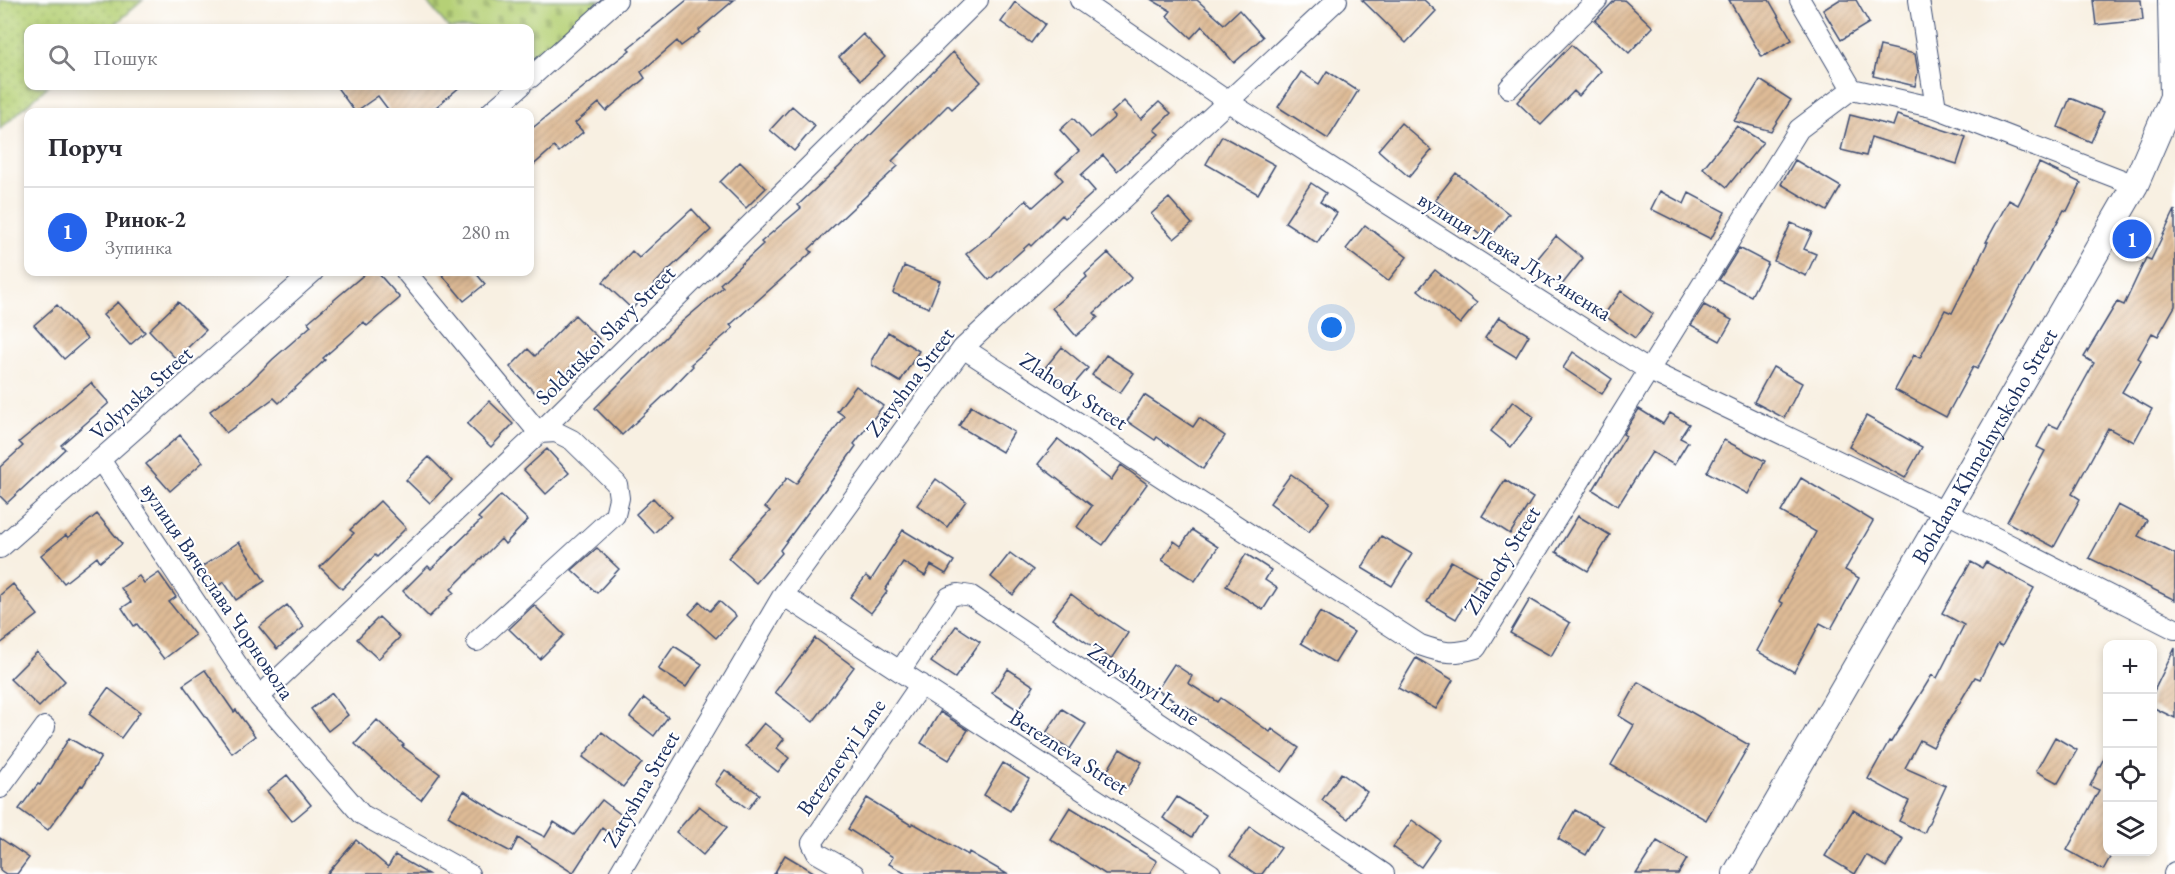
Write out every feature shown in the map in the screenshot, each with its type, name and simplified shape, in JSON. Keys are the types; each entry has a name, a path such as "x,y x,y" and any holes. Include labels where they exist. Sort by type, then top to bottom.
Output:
{"main road":[{"name":"Bohdana Khmelnytskoho Street","path":"1736,874 2135,185 2174,96 2172,11"}],"street":[{"path":"534,74 617,0"},
{"name":"Soldatskoi Slavy Street","path":"259,697 539,434 978,0"},
{"name":"вулиця Левка Лукʼяненка","path":"1080,0 1227,101 1648,370 1947,513 2175,628"},
{"name":"Zatyshna Street","path":"619,874 783,595 963,348 1337,0"},
{"path":"1509,88 1597,0"},
{"path":"1800,0 1852,89 1936,108 2135,185"},
{"path":"1919,0 1936,108"},
{"name":"Zlahody Street","path":"963,348 1420,645 1440,652 1457,654 1476,648 1799,129 1852,89"},
{"path":"496,108 516,90"},
{"name":"Volynska Street","path":"0,548 309,276"},
{"path":"409,276 539,434 556,432 572,440 617,484 619,498 615,515 477,641"},
{"name":"вулиця Вячеслава Чорновола","path":"101,461 259,697 361,814 469,874"},
{"name":"Zatyshnyi Lane","path":"900,671 949,597 958,594 971,596 1384,874"},
{"name":"Berezneva Street","path":"783,595 1210,874"},
{"name":"Bereznevyi Lane","path":"854,874 817,853 812,843 921,684"},
{"path":"0,788 45,727"}],"green space":[{"path":"0,0 143,0 116,24 24,24 24,90 44,90 0,129"},
{"path":"425,0 600,0 534,60 534,24 446,24"}],"building":[{"path":"687,0 734,0 699,30 700,32 681,46 677,41 641,72 645,78 606,111 599,103 575,123 583,132 559,152 554,147 534,164 534,127 630,50 628,48"},
{"path":"1152,0 1197,0 1224,24 1239,10 1263,37 1234,63 1202,26 1191,38 1167,16 1171,11"},
{"path":"1362,0 1424,0 1436,11 1406,43"},
{"path":"1615,0 1624,0 1653,27 1629,53 1595,21"},
{"path":"1729,0 1769,0 1792,40 1762,57"},
{"path":"1839,0 1856,0 1869,23 1841,40 1823,10"},
{"path":"2093,0 2141,0 2143,20 2096,25"},
{"path":"1015,2 1045,24 1031,43 1001,22"},
{"path":"863,34 885,57 861,80 839,57"},
{"path":"1571,45 1601,71 1579,96 1574,91 1541,125 1517,102"},
{"path":"1880,46 1915,54 1918,72 1915,86 1873,76"},
{"path":"953,52 981,82 952,109 948,105 892,161 898,166 809,249 812,252 730,325 733,328 691,364 693,366 670,390 622,435 595,408 678,325 723,287 720,284 763,244 761,242 801,208 798,205"},
{"path":"1327,71 1358,91 1328,139 1278,107 1301,72 1319,84"},
{"path":"1760,80 1791,100 1771,131 1734,121"},
{"path":"339,90 456,90 435,108 387,108 378,96 361,108 352,108"},
{"path":"2070,98 2104,112 2091,142 2058,127"},
{"path":"1124,101 1141,119 1159,102 1171,113 1154,130 1159,134 1117,171 1103,155 1081,175 1095,191 1065,218 1062,215 1031,246 1029,244 989,280 966,254 989,236 1026,200 1033,207 1063,180 1056,172 1079,151 1060,130 1073,118 1091,138 1115,117 1111,113"},
{"path":"792,106 815,126 794,151 770,130"},
{"path":"1850,115 1893,126 1897,115 1966,137 1957,164 1871,137 1866,156 1841,150"},
{"path":"1401,123 1432,150 1409,177 1378,150"},
{"path":"1737,126 1763,142 1727,187 1703,168"},
{"path":"1222,136 1275,165 1258,194 1206,164"},
{"path":"1795,160 1841,187 1827,211 1781,184"},
{"path":"740,162 766,188 746,208 720,182"},
{"path":"2039,163 2081,183 1977,369 1973,367 1946,417 1895,390 1914,355 1920,358 1945,310 1952,313 2009,200 2018,205"},
{"path":"1456,173 1509,214 1488,241 1435,200"},
{"path":"1311,183 1326,193 1320,202 1337,213 1317,243 1285,222"},
{"path":"1660,191 1684,204 1689,193 1725,212 1711,239 1651,209"},
{"path":"1169,198 1192,224 1174,239 1151,214"},
{"path":"692,209 711,230 665,273 632,309 603,282 632,251 639,258"},
{"path":"2175,210 2175,306 2158,336 2152,333 2138,358 2141,360 2122,392 2152,409 2134,442 2108,428 2072,494 2080,499 2054,547 2007,522 2045,451 2037,447 2049,424 2058,428 2094,363 2084,357 2117,302 2124,305 2146,258 2151,260"},
{"path":"1791,223 1812,232 1804,249 1816,254 1806,276 1774,261"},
{"path":"1365,225 1407,257 1388,281 1346,249"},
{"path":"1556,236 1583,258 1561,286 1534,263"},
{"path":"1739,248 1768,263 1751,296 1719,280"},
{"path":"1108,253 1132,278 1094,313 1098,317 1076,336 1052,308 1087,277 1085,274"},
{"path":"904,266 940,281 929,308 893,293"},
{"path":"1435,270 1477,303 1460,324 1418,290"},
{"path":"362,276 381,276 400,298 367,326 364,322 323,358 325,360 279,403 274,398 226,433 210,411 248,384 311,326 308,322"},
{"path":"443,276 478,276 485,284 464,301"},
{"path":"1621,291 1653,314 1635,338 1604,315"},
{"path":"118,302 145,332 130,345 103,315"},
{"path":"178,302 206,330 176,359 149,330"},
{"path":"57,305 87,339 64,359 34,325"},
{"path":"1704,305 1732,320 1720,341 1691,325"},
{"path":"575,315 599,339 540,398 510,367 528,349 535,356"},
{"path":"1499,317 1529,335 1516,357 1485,338"},
{"path":"888,332 919,351 900,382 872,365 872,359"},
{"path":"1062,347 1088,368 1069,390 1044,369"},
{"path":"1573,352 1612,379 1602,394 1563,368"},
{"path":"1106,355 1134,373 1120,393 1092,375"},
{"path":"1773,367 1802,383 1784,418 1754,402"},
{"path":"91,383 109,403 61,445 65,449 7,503 0,496 0,467 23,446 19,442"},
{"path":"856,386 883,406 780,550 782,553 756,583 728,558 770,511 765,507 787,478 796,484 844,416 837,411"},
{"path":"1144,395 1193,427 1199,418 1225,436 1203,469 1157,437 1155,440 1127,421"},
{"path":"489,401 513,424 491,447 467,424"},
{"path":"1513,401 1534,417 1511,447 1491,431"},
{"path":"971,406 1014,432 1002,452 959,426"},
{"path":"1639,409 1663,424 1670,413 1689,424 1680,438 1688,442 1674,465 1652,452 1618,506 1593,490 1626,436 1623,434"},
{"path":"1866,416 1922,447 1905,478 1849,447"},
{"path":"180,435 203,462 170,491 146,464"},
{"path":"1058,439 1111,480 1121,465 1147,484 1103,545 1077,527 1092,506 1038,464"},
{"path":"1724,440 1765,461 1748,494 1707,472"},
{"path":"547,449 569,473 546,494 524,470"},
{"path":"429,457 452,480 430,503 406,480"},
{"path":"1291,474 1330,502 1309,532 1270,503"},
{"path":"1801,478 1873,521 1845,570 1859,578 1831,629 1820,623 1794,672 1757,651 1783,603 1779,601 1816,532 1781,512"},
{"path":"936,479 966,501 947,527 917,505"},
{"path":"1505,480 1533,498 1510,534 1482,516"},
{"path":"501,495 528,520 505,544 501,539 451,589 454,592 429,617 403,591 428,566 431,569 481,520 478,518"},
{"path":"653,498 671,517 654,533 636,514"},
{"path":"380,501 406,528 377,557 375,555 342,589 320,567 354,533 350,530"},
{"path":"2118,505 2147,520 2138,536 2175,554 2175,600 2089,558"},
{"path":"97,514 122,544 100,562 97,557 64,583 41,555 66,535 68,538"},
{"path":"1578,516 1610,535 1588,571 1556,552"},
{"path":"903,530 954,561 946,574 931,565 925,576 903,562 885,590 887,592 871,613 850,597 866,576 871,580"},
{"path":"1192,530 1218,547 1195,581 1162,560 1174,541 1181,546"},
{"path":"1381,536 1412,554 1392,586 1362,568"},
{"path":"239,542 265,581 236,600 224,582 208,592 194,572"},
{"path":"597,548 619,569 597,593 572,570"},
{"path":"1010,553 1033,570 1013,595 991,577"},
{"path":"1246,554 1271,570 1265,580 1277,588 1263,610 1226,586"},
{"path":"1451,561 1480,577 1456,619 1427,602"},
{"path":"1971,562 1982,568 1986,562 2034,588 2002,646 1998,644 1980,679 1975,677 1933,747 1920,740 1905,768 1946,786 1924,833 1899,821 1909,801 1868,779 1889,741 1891,742 1932,675 1937,678 1964,625 1942,613"},
{"path":"159,573 176,597 169,602 195,635 164,659 137,624 134,626 122,608 131,602 121,588 139,576 144,583"},
{"path":"13,584 38,615 0,644 0,595"},
{"path":"1071,594 1128,633 1111,659 1052,619"},
{"path":"1530,599 1570,623 1551,656 1510,633"},
{"path":"719,601 736,616 716,638 689,614 700,602 710,611"},
{"path":"287,605 304,627 277,649 259,627"},
{"path":"534,605 564,635 540,659 509,629"},
{"path":"1320,612 1354,632 1335,663 1301,643"},
{"path":"379,617 400,637 378,659 357,639"},
{"path":"956,626 980,642 955,678 931,662"},
{"path":"815,638 854,667 813,722 775,692"},
{"path":"674,646 702,664 686,687 658,669"},
{"path":"2175,648 2175,718 2157,709 2157,685"},
{"path":"37,652 65,681 39,707 10,679"},
{"path":"1416,658 1453,680 1436,709 1398,688"},
{"path":"1174,664 1192,676 1188,683 1218,702 1221,698 1270,732 1272,729 1299,748 1282,772 1186,706 1185,708 1157,690"},
{"path":"1008,669 1034,686 1018,710 992,693"},
{"path":"205,670 234,712 236,710 255,736 232,753 183,685"},
{"path":"1638,682 1749,745 1706,820 1611,765 1634,725 1619,716"},
{"path":"108,688 140,712 121,738 89,714"},
{"path":"332,693 348,715 328,731 311,709"},
{"path":"644,698 668,717 654,736 630,717"},
{"path":"1062,709 1086,724 1070,749 1046,733"},
{"path":"940,712 968,730 949,760 921,743"},
{"path":"377,720 404,745 402,746 440,774 421,800 396,782 355,744"},
{"path":"764,723 784,739 777,748 789,758 778,772 745,746"},
{"path":"602,732 642,763 623,787 583,757"},
{"path":"2055,737 2077,750 2058,783 2036,771"},
{"path":"69,738 101,757 83,786 81,785 48,830 19,809 38,784 40,785"},
{"path":"1120,749 1142,762 1127,788 1105,775"},
{"path":"2103,760 2103,856 2111,856 2103,870 2067,850 2099,790 2090,786"},
{"path":"1003,763 1029,779 1010,811 984,795"},
{"path":"725,770 759,794 748,809 715,784"},
{"path":"1341,773 1367,792 1348,819 1322,800"},
{"path":"287,775 311,805 292,821 267,791"},
{"path":"464,791 500,814 545,837 554,822 574,835 602,800 624,817 610,834 602,828 573,873 518,838 511,852 448,816"},
{"path":"1177,797 1206,815 1192,837 1163,818"},
{"path":"867,798 911,825 913,823 968,855 969,852 1007,874 906,874 889,864 893,857 848,829"},
{"path":"699,806 727,827 703,855 676,832"},
{"path":"1070,807 1157,861 1149,874 1105,874 1050,839"},
{"path":"1575,810 1603,826 1586,855 1558,839"},
{"path":"1853,810 1903,839 1886,867 1866,855 1855,874 1825,856"},
{"path":"1412,820 1440,840 1421,867 1393,847"},
{"path":"1250,827 1281,848 1262,874 1256,874 1230,856"},
{"path":"0,838 29,858 17,874 6,874 0,870"},
{"path":"356,840 388,867 395,855 428,874 327,874"},
{"path":"1657,841 1687,859 1678,874 1636,874"},
{"path":"785,855 817,874 774,874"}],"place":[{"name":"Ринок-2","path":"2132,239"}]}
